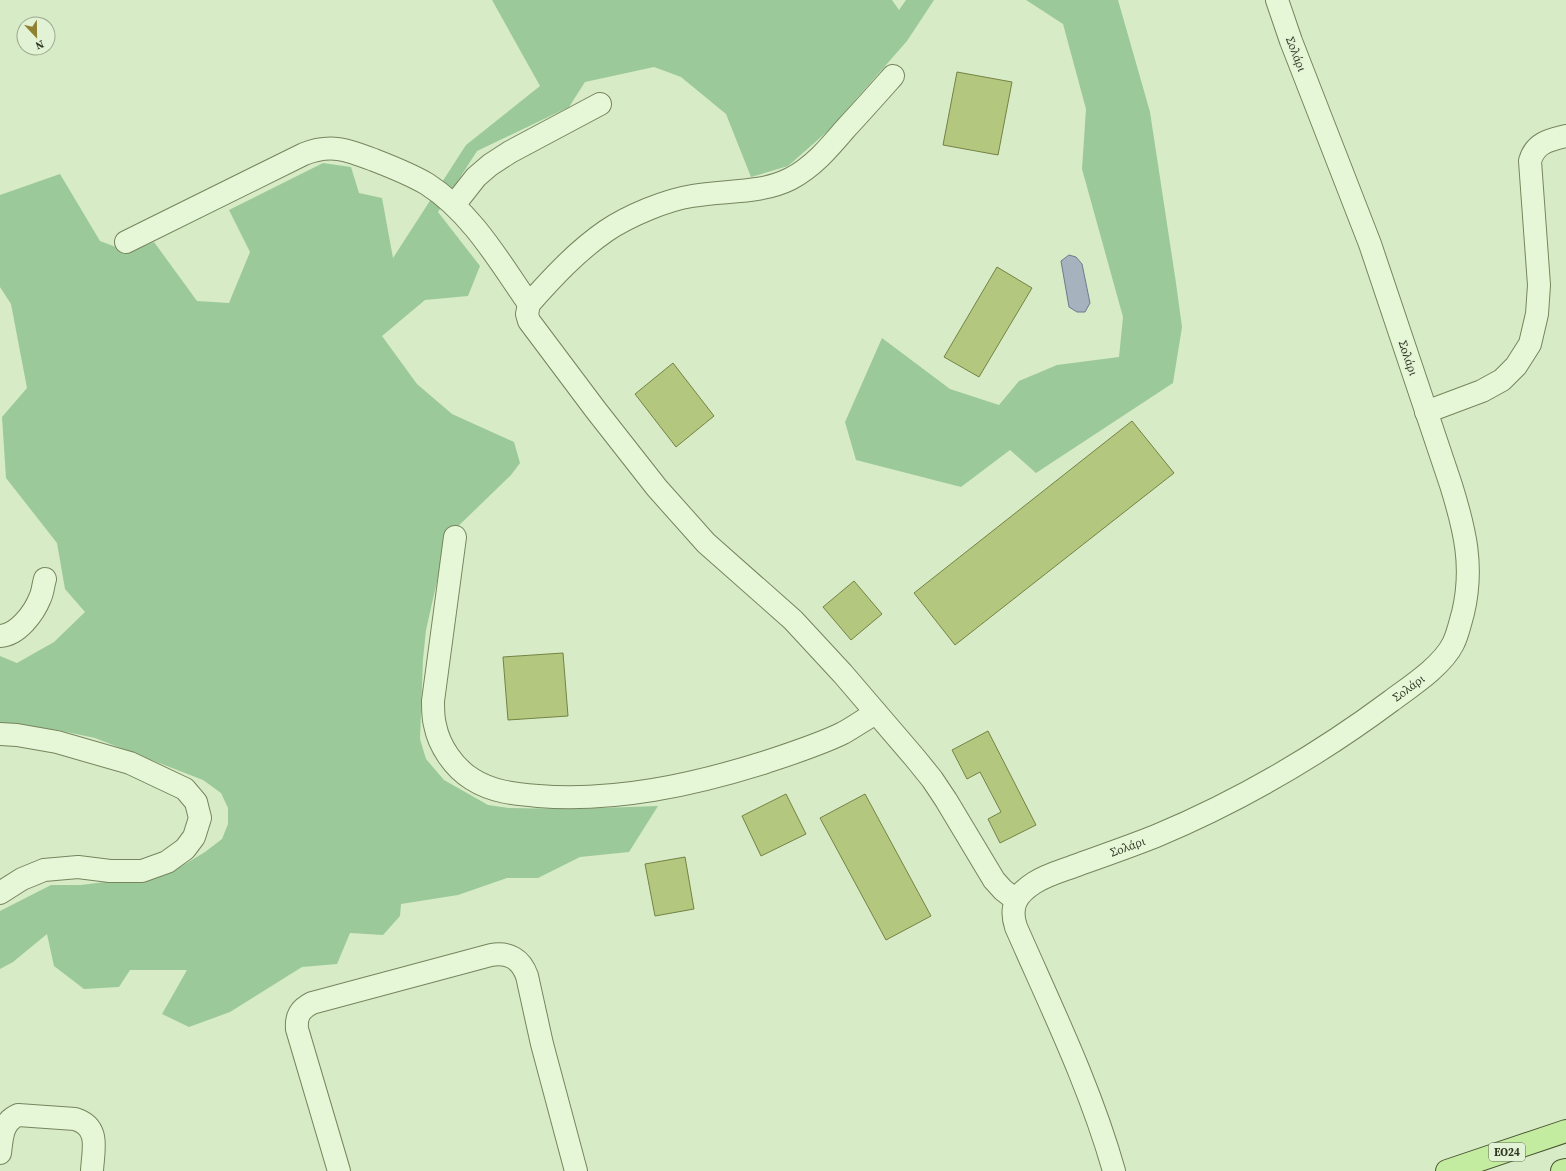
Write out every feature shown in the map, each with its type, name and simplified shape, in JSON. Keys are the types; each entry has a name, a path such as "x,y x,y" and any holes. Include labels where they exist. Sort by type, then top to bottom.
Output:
{"main road":[{"name":"ΕΟ24","path":"1447,1171 1566,1131"},
{"path":"1562,1171 1566,1170"}],"street":[{"name":"Σολάρι","path":"1016,900 1023,891 1045,877 1156,836 1213,810 1289,770 1367,719 1414,684 1446,655 1455,638 1464,607 1467,592 1468,557 1461,517 1370,244 1276,0"},
{"path":"893,76 820,158 804,170 785,181 765,188 718,192 680,198 651,209 619,224 596,238 572,260 529,304 527,314 529,321 656,488 706,543 793,620 818,646 915,758 942,794 998,886 1016,900 1013,913 1016,927 1099,1121 1114,1171"},
{"path":"454,205 476,177 490,165 510,152 600,104"},
{"path":"1426,412 1482,391 1502,380 1516,366 1530,344 1537,314 1539,285 1530,161 1532,154 1539,145 1546,141 1566,136"},
{"path":"126,242 304,154 323,148 344,150 402,172 427,184 454,205 471,222 529,304"},
{"path":"455,537 433,701 435,725 442,746 455,764 471,778 489,788 516,794 559,797 598,797 657,789 734,772 787,755 842,733 876,712"},
{"path":"0,636 15,630 29,617 41,597 44,579"},
{"path":"0,734 17,735 57,742 130,763 184,789 196,802 200,818 194,837 185,849 167,862 142,871 110,871 78,866 44,870 22,878 0,893"},
{"path":"339,1171 297,1029 296,1021 299,1013 304,1007 312,1003 491,954 501,953 518,960 524,967 542,1044 576,1171"},
{"path":"0,1153 3,1131 6,1123 18,1114 75,1119 83,1121 93,1132 94,1140 92,1171"}],"green space":[{"path":"492,0 892,0 899,10 906,0 934,0 907,41 829,130 788,166 751,177 726,114 681,77 654,67 585,82 569,107 477,151 438,212 480,266 468,296 425,300 382,336 417,384 452,414 514,442 520,463 511,475 447,537 426,630 423,659 420,739 426,759 444,780 488,805 509,808 571,809 658,806 629,852 580,857 538,878 507,878 458,895 401,904 400,916 383,935 350,933 337,964 302,967 230,1012 189,1027 162,1014 187,970 130,970 119,987 84,989 54,966 47,934 13,962 0,969 0,911 51,885 81,885 139,880 182,866 205,852 222,839 228,824 228,808 221,793 203,780 95,738 57,730 0,726 0,656 17,663 54,642 85,612 65,589 57,543 6,478 2,417 27,388 11,304 0,287 0,195 60,174 100,241 129,252 154,242 197,301 229,303 250,252 229,210 323,163 351,167 359,193 382,198 393,258 466,145 540,86"},
{"path":"1026,0 1118,0 1150,112 1182,327 1173,383 1036,473 1010,450 961,487 856,460 845,422 882,338 950,389 999,405 1019,381 1057,365 1119,357 1123,317 1082,169 1086,109 1063,24"}],"water":[{"path":"1069,255 1076,257 1082,264 1090,303 1085,312 1077,312 1069,307 1061,261"}],"building":[{"path":"957,72 1012,82 998,155 943,145"},
{"path":"997,267 1032,288 979,377 944,357"},
{"path":"673,363 714,416 676,447 635,394"},
{"path":"1132,421 1174,473 955,645 914,593"},
{"path":"854,581 882,614 851,640 823,607"},
{"path":"563,653 568,716 508,720 503,657"},
{"path":"988,731 1036,825 1000,843 988,819 1001,812 980,772 967,779 952,750"},
{"path":"786,794 806,834 761,856 742,816"},
{"path":"865,794 931,916 886,940 820,818"},
{"path":"685,857 694,909 655,916 645,864"}]}
